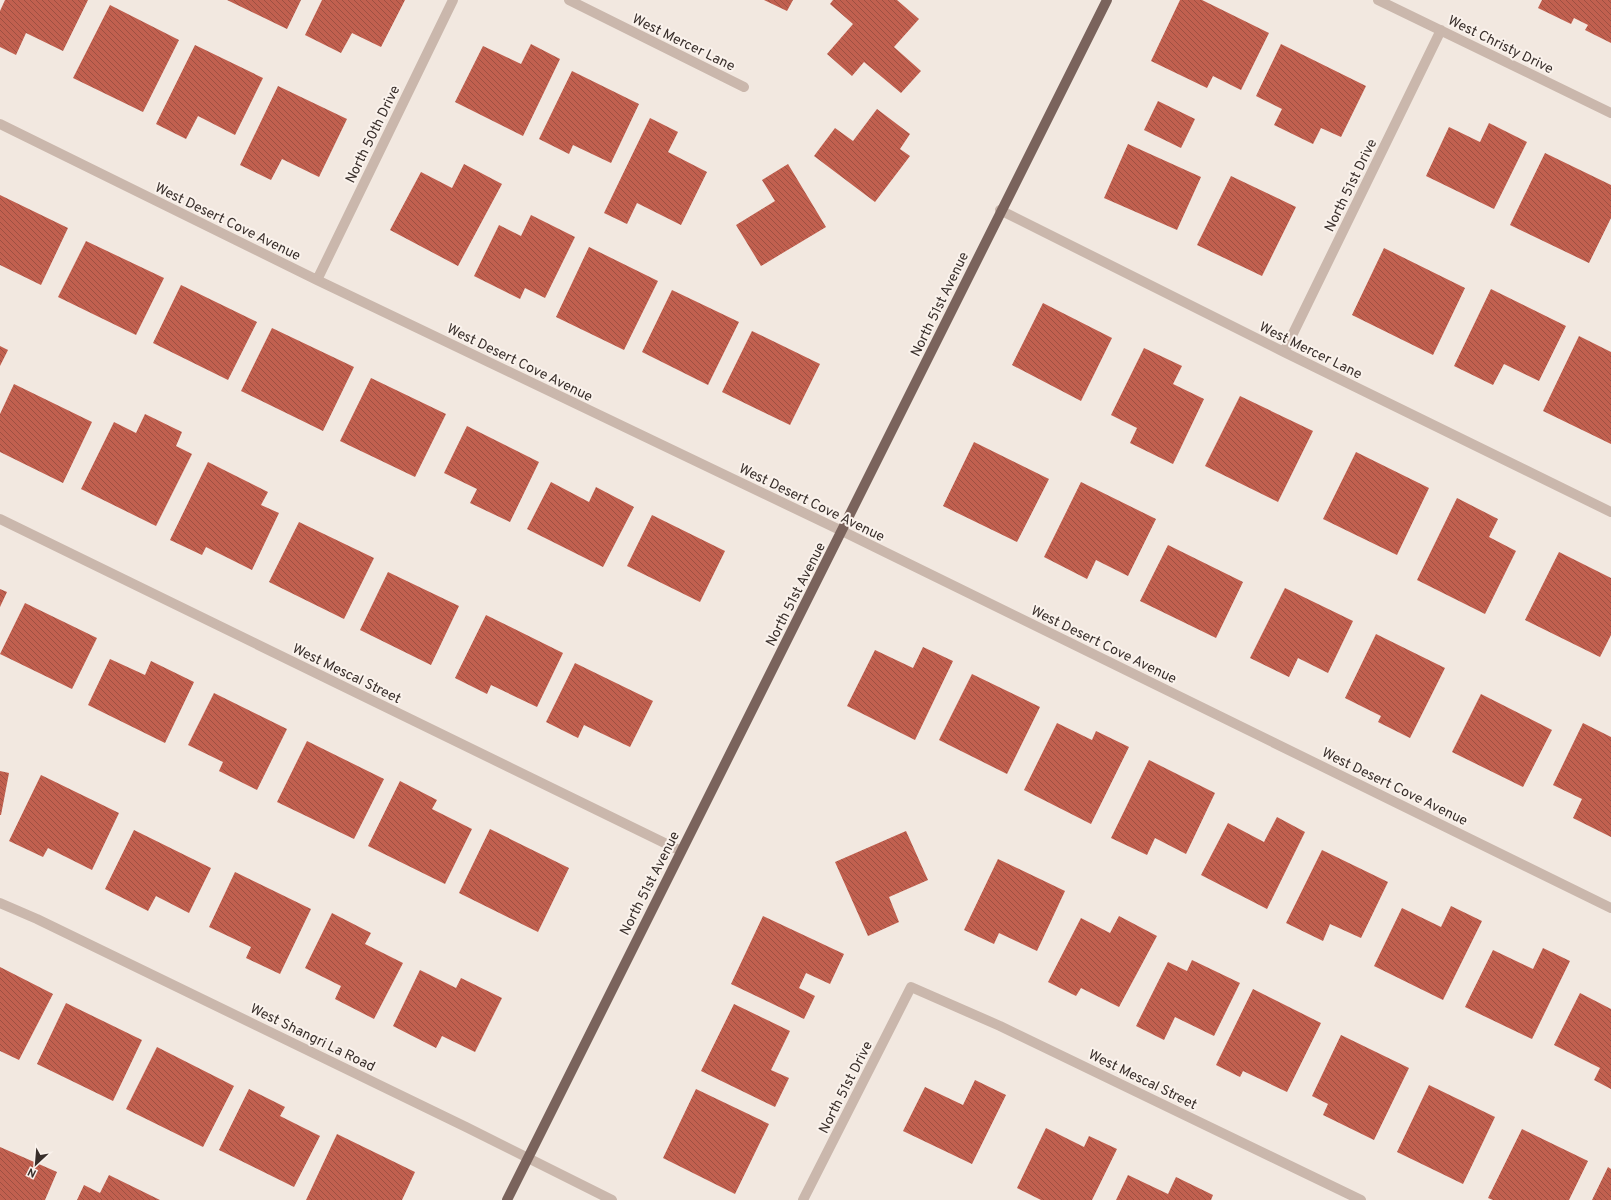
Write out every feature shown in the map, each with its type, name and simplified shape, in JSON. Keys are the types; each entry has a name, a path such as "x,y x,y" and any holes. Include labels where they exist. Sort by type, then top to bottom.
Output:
{"main road":[{"name":"North 51st Avenue","path":"507,1200 842,531 1000,210 1107,0"}],"street":[{"name":"North 50th Drive","path":"317,280 453,0"},
{"name":"West Mercer Lane","path":"569,0 744,87"},
{"name":"West Christy Drive","path":"1378,0 1611,113"},
{"name":"North 51st Drive","path":"1284,352 1441,30"},
{"name":"West Desert Cove Avenue","path":"0,124 317,280 842,531 1611,908"},
{"name":"West Mercer Lane","path":"1000,210 1284,352 1611,512"},
{"name":"West Mescal Street","path":"0,519 681,851"},
{"name":"West Shangri La Road","path":"0,903 38,919 612,1200"},
{"name":"North 51st Drive","path":"803,1200 911,987"},
{"name":"West Mescal Street","path":"911,987 1000,1026 1361,1200"}],"building":[{"path":"5,0 88,0 63,51 26,33 16,55 0,47 0,11"},
{"path":"227,0 301,0 287,29"},
{"path":"322,0 405,0 381,47 352,33 341,53 305,35"},
{"path":"764,0 793,0 787,11"},
{"path":"833,0 897,0 919,19 894,47 921,71 901,93 864,62 852,76 827,54 853,24 830,4"},
{"path":"1180,0 1202,0 1269,33 1241,90 1213,76 1207,88 1151,61"},
{"path":"1542,0 1611,0 1611,43 1585,30 1588,25 1574,18 1571,24 1538,8"},
{"path":"110,5 179,40 143,112 73,78"},
{"path":"531,44 560,59 523,136 455,102 483,46 521,64"},
{"path":"1281,44 1366,86 1341,137 1321,128 1313,144 1274,125 1282,109 1256,96"},
{"path":"195,45 263,78 235,135 198,116 186,139 156,124"},
{"path":"572,71 639,104 611,163 573,145 569,154 539,139"},
{"path":"278,86 347,119 319,177 282,159 271,180 240,165"},
{"path":"1158,101 1195,119 1181,148 1144,130"},
{"path":"877,109 910,134 900,149 910,156 875,202 814,156 835,128 853,141"},
{"path":"650,118 678,132 668,152 707,172 681,225 637,203 627,224 604,213"},
{"path":"1489,123 1527,142 1494,209 1426,176 1449,127 1480,142"},
{"path":"1128,144 1201,177 1177,230 1104,198"},
{"path":"1545,153 1611,185 1611,218 1589,263 1510,225"},
{"path":"464,164 502,184 458,266 390,230 421,172 452,188"},
{"path":"788,164 826,227 761,266 736,225 775,201 762,180"},
{"path":"1231,176 1296,207 1262,276 1197,245"},
{"path":"0,195 68,228 41,285 0,265"},
{"path":"531,215 575,237 545,298 525,288 520,299 474,276 499,225 521,236"},
{"path":"86,241 164,278 136,335 58,297"},
{"path":"589,247 658,281 624,350 556,317"},
{"path":"1384,248 1465,288 1433,355 1352,315"},
{"path":"181,285 257,322 228,380 153,343"},
{"path":"1491,289 1566,326 1539,381 1504,364 1493,385 1454,366"},
{"path":"672,290 739,322 708,385 642,352"},
{"path":"1043,303 1112,338 1081,401 1012,365"},
{"path":"272,328 354,367 323,431 241,391"},
{"path":"752,331 820,364 790,425 722,392"},
{"path":"1579,336 1611,352 1611,444 1543,411"},
{"path":"0,346 8,350 0,366"},
{"path":"1144,348 1182,366 1173,384 1204,399 1173,464 1130,443 1137,428 1111,415"},
{"path":"371,378 446,414 415,477 340,441"},
{"path":"14,384 92,422 63,483 0,452 0,414"},
{"path":"1240,396 1313,431 1278,502 1205,466"},
{"path":"145,414 182,432 176,446 192,454 156,526 81,489 114,422 136,433"},
{"path":"467,426 539,462 510,522 470,503 477,489 444,473"},
{"path":"974,442 1049,479 1017,542 943,506"},
{"path":"1356,452 1429,488 1397,555 1323,519"},
{"path":"208,462 268,492 261,505 279,513 252,570 206,547 202,555 170,540"},
{"path":"551,482 589,502 596,487 634,507 603,567 527,529"},
{"path":"1081,482 1156,519 1128,576 1096,560 1087,579 1044,557"},
{"path":"1457,498 1498,519 1489,537 1516,551 1485,614 1417,580"},
{"path":"652,515 725,551 700,602 627,566"},
{"path":"299,522 374,558 344,619 269,582"},
{"path":"1168,545 1243,582 1216,638 1140,601"},
{"path":"1559,552 1611,578 1611,635 1600,657 1525,620"},
{"path":"388,572 459,606 431,665 360,630"},
{"path":"1285,588 1353,621 1328,673 1298,658 1289,677 1250,658"},
{"path":"0,589 7,592 0,607"},
{"path":"25,603 97,638 72,689 0,654"},
{"path":"486,615 563,653 537,707 491,685 487,694 455,678"},
{"path":"1376,634 1445,668 1410,738 1378,722 1381,716 1345,698"},
{"path":"923,647 953,661 915,740 847,706 875,650 913,668"},
{"path":"110,659 145,675 151,661 194,682 165,743 88,705"},
{"path":"575,663 653,701 630,747 584,725 578,738 546,722"},
{"path":"972,674 1040,707 1007,774 939,740"},
{"path":"214,693 287,729 257,790 219,771 223,762 188,745"},
{"path":"1481,694 1552,730 1523,787 1452,752"},
{"path":"1057,723 1092,740 1096,731 1129,747 1091,824 1024,790"},
{"path":"1583,723 1611,737 1611,837 1573,818 1582,799 1553,785"},
{"path":"307,741 384,779 354,839 277,802"},
{"path":"1149,760 1215,793 1186,854 1155,838 1147,855 1111,838"},
{"path":"0,771 9,773 1,815 0,815"},
{"path":"41,775 119,813 92,870 48,848 43,857 9,841"},
{"path":"400,781 437,800 432,809 472,829 445,884 368,846"},
{"path":"1277,817 1305,832 1267,909 1201,875 1228,823 1264,842"},
{"path":"490,829 569,868 538,932 459,893"},
{"path":"134,830 211,868 189,913 156,896 148,911 105,889"},
{"path":"906,831 928,880 889,897 899,922 868,936 835,862"},
{"path":"1322,850 1388,882 1361,938 1330,924 1323,941 1286,923"},
{"path":"998,859 1065,891 1037,951 999,933 994,944 964,930"},
{"path":"235,872 311,909 280,974 246,958 251,947 209,927"},
{"path":"1451,906 1482,921 1443,1000 1374,966 1402,908 1441,927"},
{"path":"332,913 371,933 365,944 403,963 374,1019 335,999 341,986 305,968"},
{"path":"763,916 844,954 830,984 806,973 799,988 815,996 804,1019 731,984"},
{"path":"1119,916 1157,936 1119,1007 1081,988 1076,996 1048,982 1081,918 1110,933"},
{"path":"1543,948 1570,961 1532,1039 1465,1007 1493,950 1533,969"},
{"path":"1192,960 1240,983 1214,1036 1175,1017 1164,1040 1136,1026 1168,962 1187,971"},
{"path":"0,967 53,994 19,1060 0,1051"},
{"path":"420,970 456,988 461,978 502,998 475,1052 442,1036 436,1048 393,1026"},
{"path":"1253,989 1321,1023 1287,1092 1243,1071 1240,1077 1216,1065"},
{"path":"1580,993 1611,1009 1611,1089 1594,1080 1600,1068 1554,1045"},
{"path":"66,1003 142,1040 113,1101 37,1064"},
{"path":"734,1004 790,1031 771,1070 789,1078 775,1107 701,1071"},
{"path":"1341,1035 1409,1068 1374,1140 1323,1115 1328,1104 1312,1096"},
{"path":"157,1047 234,1086 203,1147 126,1109"},
{"path":"975,1080 1006,1095 972,1164 903,1131 925,1087 963,1105"},
{"path":"1429,1085 1495,1117 1463,1184 1397,1152"},
{"path":"249,1089 285,1107 280,1116 320,1136 294,1187 219,1150"},
{"path":"696,1089 769,1124 735,1194 663,1158"},
{"path":"1046,1128 1084,1147 1089,1136 1117,1149 1092,1200 1041,1200 1017,1188"},
{"path":"1522,1129 1588,1161 1569,1200 1493,1200 1488,1198"},
{"path":"337,1134 415,1172 402,1200 306,1200"},
{"path":"0,1147 57,1172 45,1200 0,1200"},
{"path":"1608,1167 1611,1169 1611,1200 1592,1200"},
{"path":"109,1175 160,1200 77,1200 84,1185 100,1193"},
{"path":"1128,1175 1168,1194 1176,1177 1213,1195 1211,1200 1116,1200"}]}
